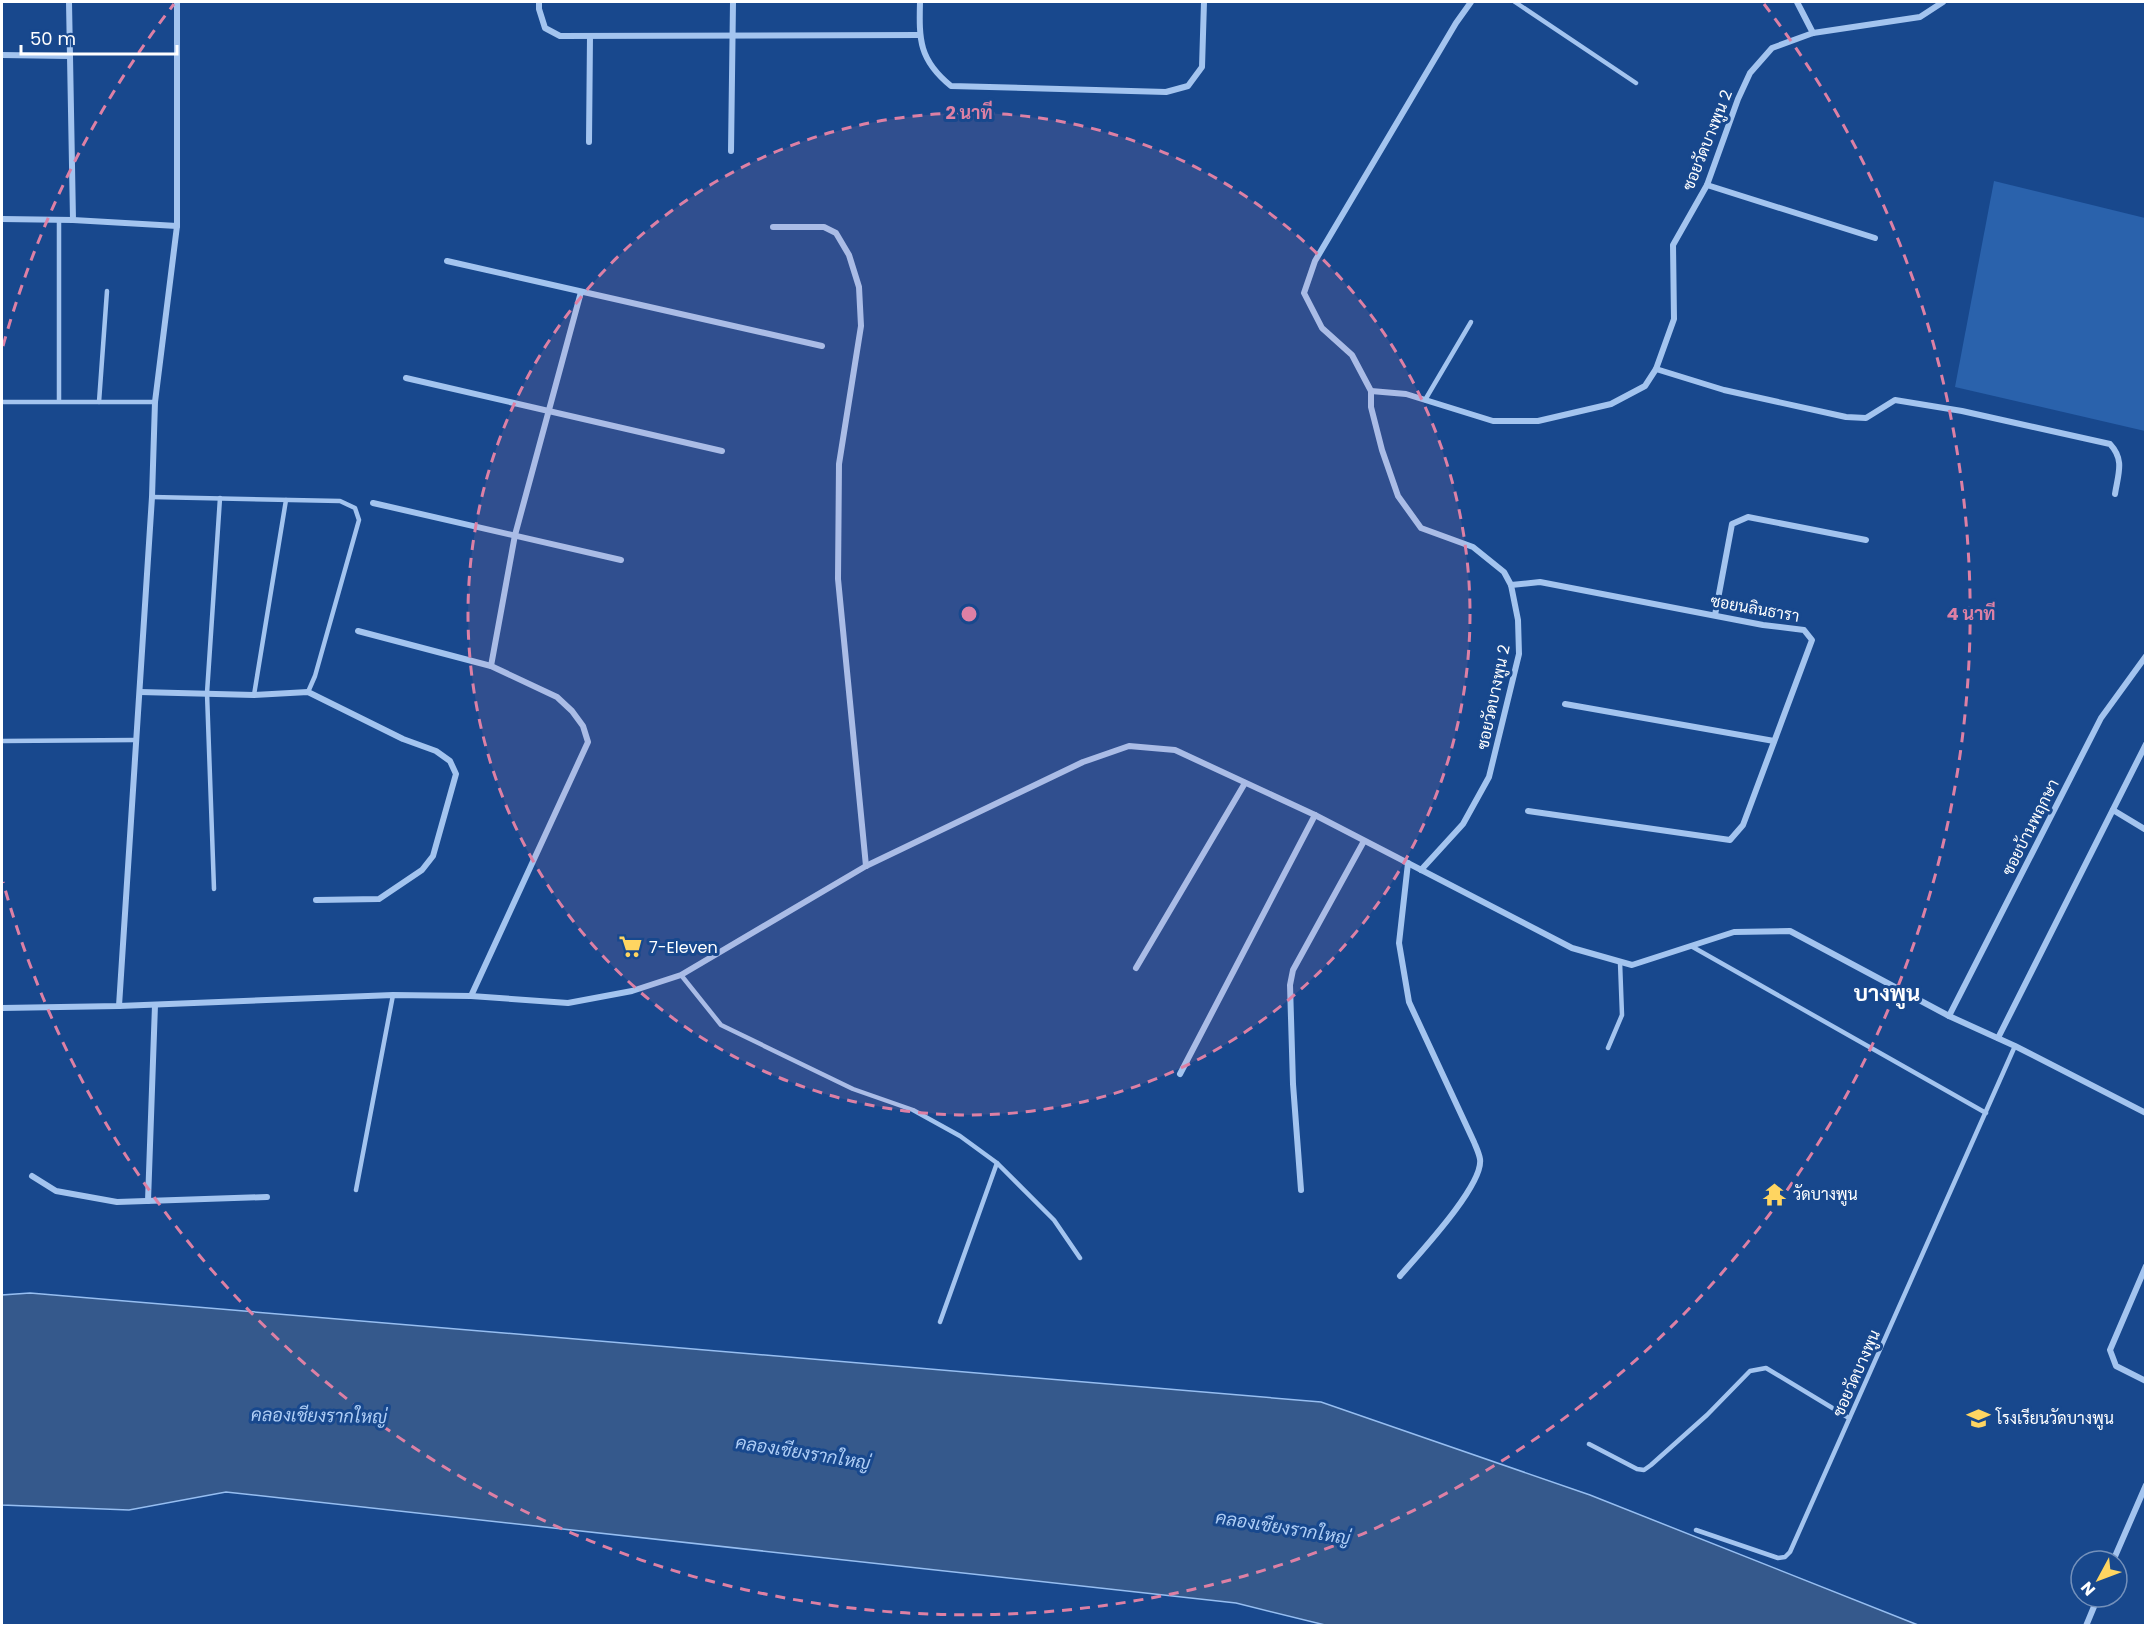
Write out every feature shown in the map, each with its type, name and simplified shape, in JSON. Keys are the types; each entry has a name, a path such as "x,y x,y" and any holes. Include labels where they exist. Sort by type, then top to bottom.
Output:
{"street":[{"path":"69,2 73,220"},
{"path":"119,1006 152,497 155,402 177,226 177,2"},
{"path":"539,2 544,28 560,36 919,35"},
{"path":"732,151 733,2"},
{"path":"920,2 919,35 926,57 936,74 951,86 1166,92 1188,86 1202,67 1204,2"},
{"name":"ซอยวัดบางพูน 2","path":"1421,870 1463,824 1490,777 1519,654 1518,620 1510,585 1504,572 1473,547 1421,528 1398,496 1371,407 1371,391 1352,355 1322,328 1304,293 1316,261 1450,32 1472,2"},
{"path":"1797,2 1813,33"},
{"name":"ซอยวัดบางพูน 2","path":"1371,391 1406,394 1493,421 1538,421 1611,404 1646,386 1656,369 1674,319 1673,244 1707,185 1738,99 1750,73 1772,48 1813,33 1920,17 1943,2"},
{"path":"589,142 590,36"},
{"path":"2,55 69,56"},
{"path":"1707,185 1875,238"},
{"path":"2,219 73,220 177,226"},
{"path":"773,227 824,227 836,233 849,255 859,287 861,326 840,464 838,579 866,866"},
{"path":"447,261 822,346"},
{"path":"491,666 515,535 582,292"},
{"path":"1656,369 1724,390 1846,417 1866,418 1895,400 1962,411 2110,444 2117,452 2120,461 2115,494"},
{"path":"406,378 722,451"},
{"path":"373,503 621,560"},
{"path":"1715,615 1732,524 1748,517 1866,540"},
{"name":"ซอยนลินธารา","path":"1510,585 1540,582 1804,630 1812,640 1743,825 1730,840 1528,811"},
{"path":"358,631 491,666 556,697 572,711 583,726 588,742 471,996"},
{"name":"ซอยบ้านพฤกษา","path":"1948,1016 2101,718 2145,656"},
{"path":"140,692 254,695 308,692 403,739 436,751 450,761 456,774 433,856 422,870 379,898 316,900"},
{"path":"1565,704 1774,741"},
{"path":"1998,1038 2145,744"},
{"path":"2,1008 154,1005 393,995 471,996 568,1003 632,991 681,975 866,866 1083,762 1129,746 1175,750 1315,815 1572,948 1620,962 1632,965 1734,932 1790,931 1948,1016 2015,1046 2145,1113"},
{"path":"1136,968 1245,783"},
{"path":"2113,810 2145,830"},
{"path":"1180,1074 1315,815"},
{"path":"1301,1190 1293,1084 1290,985 1293,970 1365,841"},
{"path":"1400,1276 1453,1213 1474,1183 1481,1161 1409,1002 1399,943 1408,863"},
{"path":"148,1201 154,1005"},
{"path":"32,1176 56,1191 117,1202 267,1197"},
{"path":"2145,1266 2110,1350 2116,1366 2145,1381"},
{"path":"2118,1549 2145,1485"},
{"path":"2086,1626 2093,1609"}],"lane":[{"path":"1515,2 1636,83"},
{"path":"59,220 59,401"},
{"path":"99,402 107,291"},
{"path":"1425,400 1471,322"},
{"path":"2,402 155,402"},
{"path":"152,497 340,501 355,508 359,520 315,676 308,692"},
{"path":"214,889 207,693 220,498"},
{"path":"254,695 286,500"},
{"path":"2,741 135,740"},
{"path":"1691,946 1986,1113"},
{"path":"1608,1048 1622,1015 1620,962"},
{"path":"681,975 721,1025 854,1089 913,1110 960,1136 997,1163 1054,1220 1080,1258"},
{"path":"356,1190 393,995"},
{"name":"ซอยวัดบางพูน","path":"1696,1530 1778,1558 1785,1557 1791,1552 2015,1046"},
{"path":"939,1322 997,1163"},
{"path":"1589,1444 1637,1469 1644,1470 1707,1414 1750,1371 1766,1368 1849,1418"}],"shaded area":[{"path":"1994,181 2145,218 2145,431 1955,387"}],"water":[{"name":"คลองเชียงรากใหญ่","path":"30,1293 1321,1402 1590,1495 1918,1625 1325,1625 1236,1603 226,1492 129,1510 2,1505 2,1295"}],"place":[{"name":"7-Eleven","path":"631,947"},
{"name":"วัดบางพูน","path":"1775,1194"},
{"name":"โรงเรียนวัดบางพูน","path":"1978,1418"}],"district":[{"name":"บางพูน","path":"1887,993"}]}
